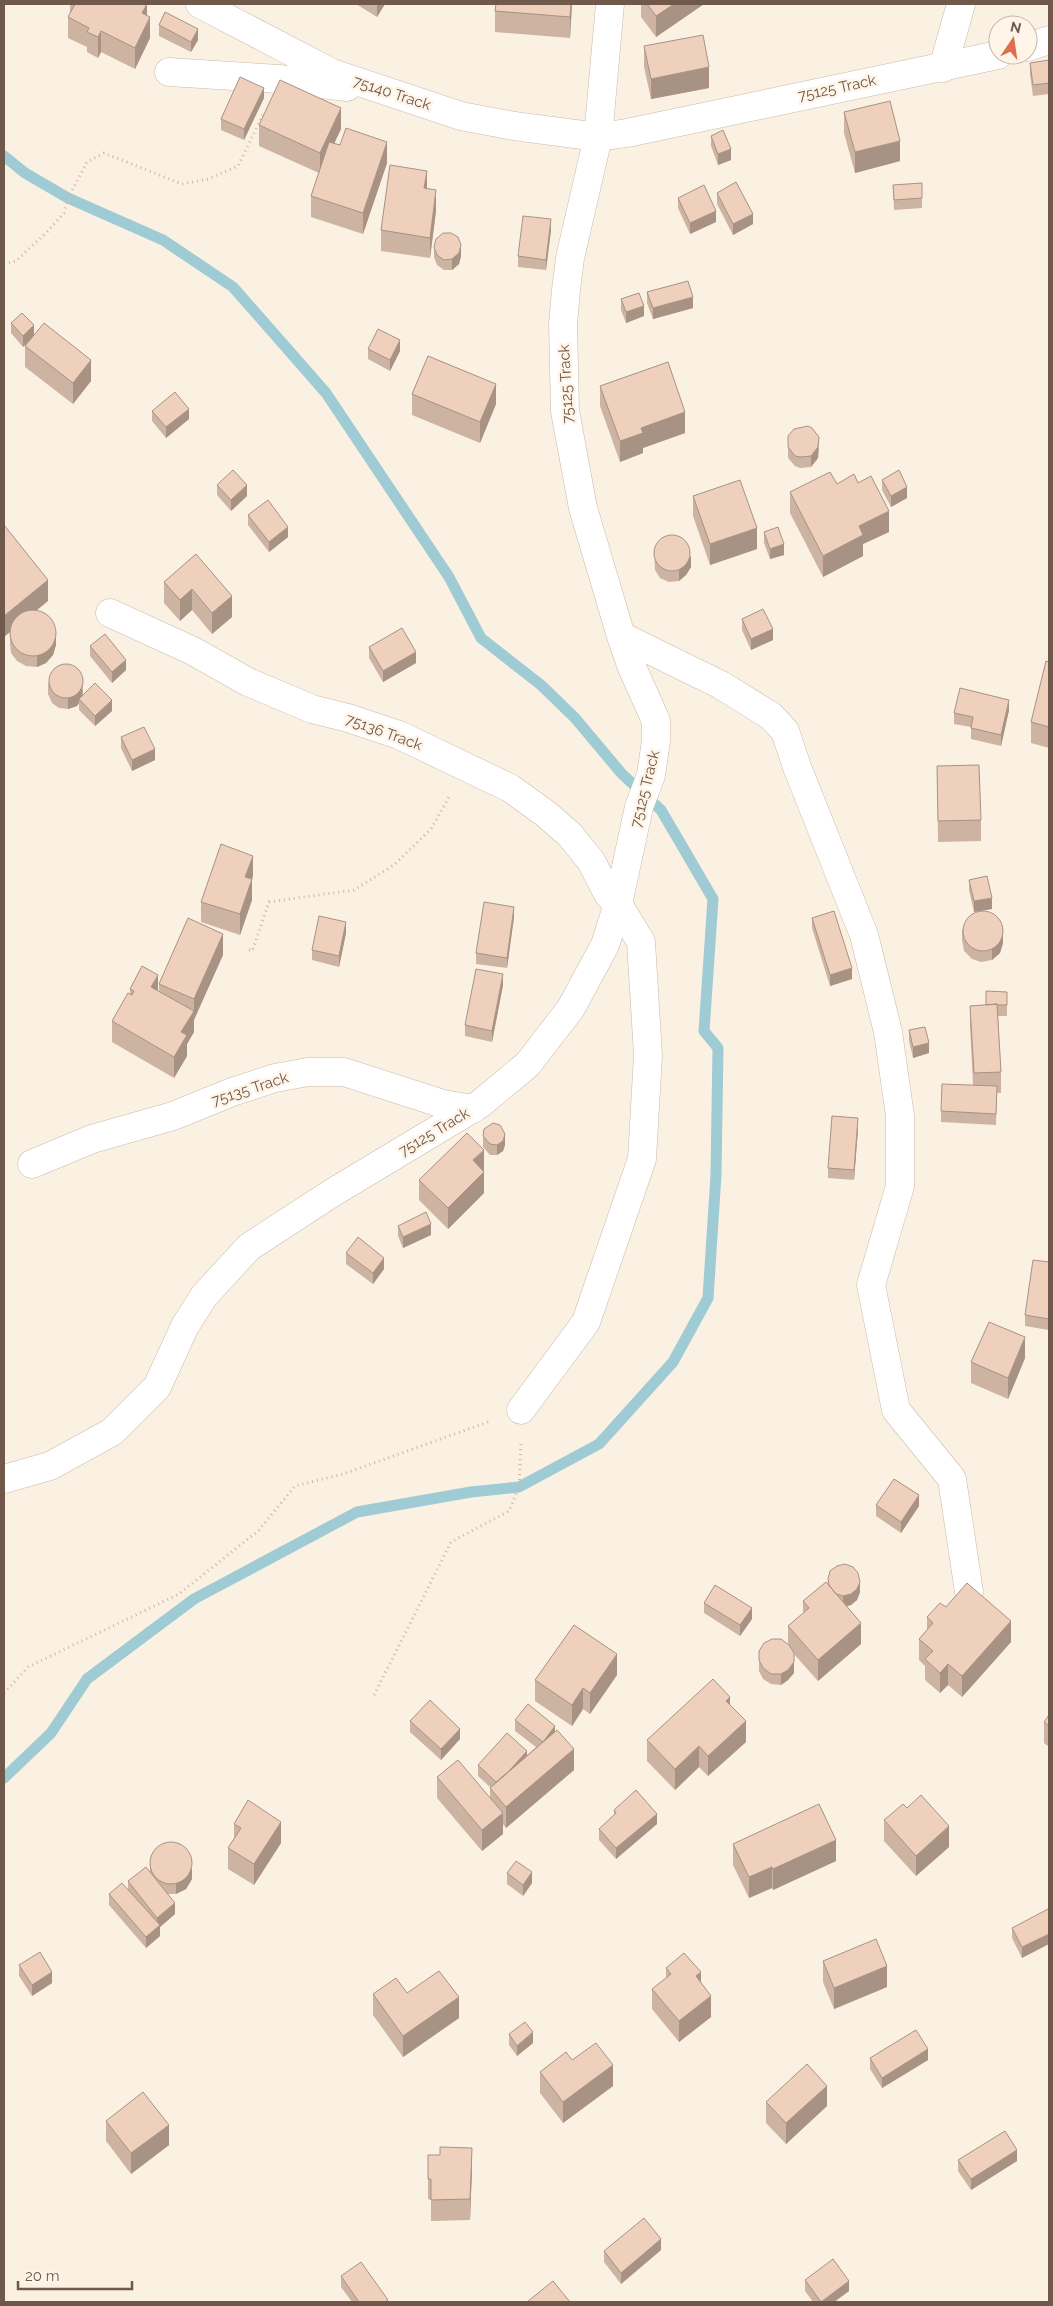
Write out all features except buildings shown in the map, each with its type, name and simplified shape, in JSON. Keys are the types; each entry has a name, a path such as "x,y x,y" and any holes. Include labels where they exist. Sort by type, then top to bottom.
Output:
{"street":[{"name":"75140 Track","path":"200,4 332,73 388,93 470,117 514,126 598,137"},
{"path":"598,137 610,4"},
{"path":"943,68 961,4"},
{"name":"75125 Track","path":"4,1479 50,1466 112,1432 156,1387 185,1326 204,1296 249,1247 332,1193 473,1109 528,1064 570,1008 605,945 618,904 639,807 651,775 656,741 656,720 631,665 621,636 583,508 565,411 563,324 566,290 570,258 598,137 637,131 988,57"},
{"path":"169,72 279,79 388,93"},
{"name":"75136 Track","path":"110,613 193,651 256,686 312,709 348,718 399,735 510,788 570,834 591,861 608,894 618,904 641,942 648,1055 642,1159 586,1322 522,1410"},
{"path":"621,636 720,685 771,716 785,732 797,767 864,935 888,1032 900,1116 900,1186 871,1285 896,1410 952,1480 969,1592"},
{"name":"75135 Track","path":"32,1164 92,1139 172,1116 232,1092 275,1078 308,1072 344,1072 443,1104 473,1109"}],"path":[{"path":"4,264 16,261 46,233 64,213 68,198 87,162 104,153 182,184 208,179 238,166 279,79"},
{"path":"249,950 252,951 269,902 354,890 394,865 431,829 452,794 462,764"},
{"path":"4,1693 28,1667 179,1594 258,1530 295,1486 343,1474 522,1410 519,1487 509,1511 451,1542 374,1695"}],"waterway":[{"path":"4,156 25,173 68,198 163,240 233,287 326,393 449,577 481,638 541,685 575,718 622,774 661,810 713,899 704,1031 718,1048 716,1175 708,1298 673,1362 599,1444 519,1487 471,1492 357,1512 194,1599 87,1679 51,1733 4,1778"}]}
